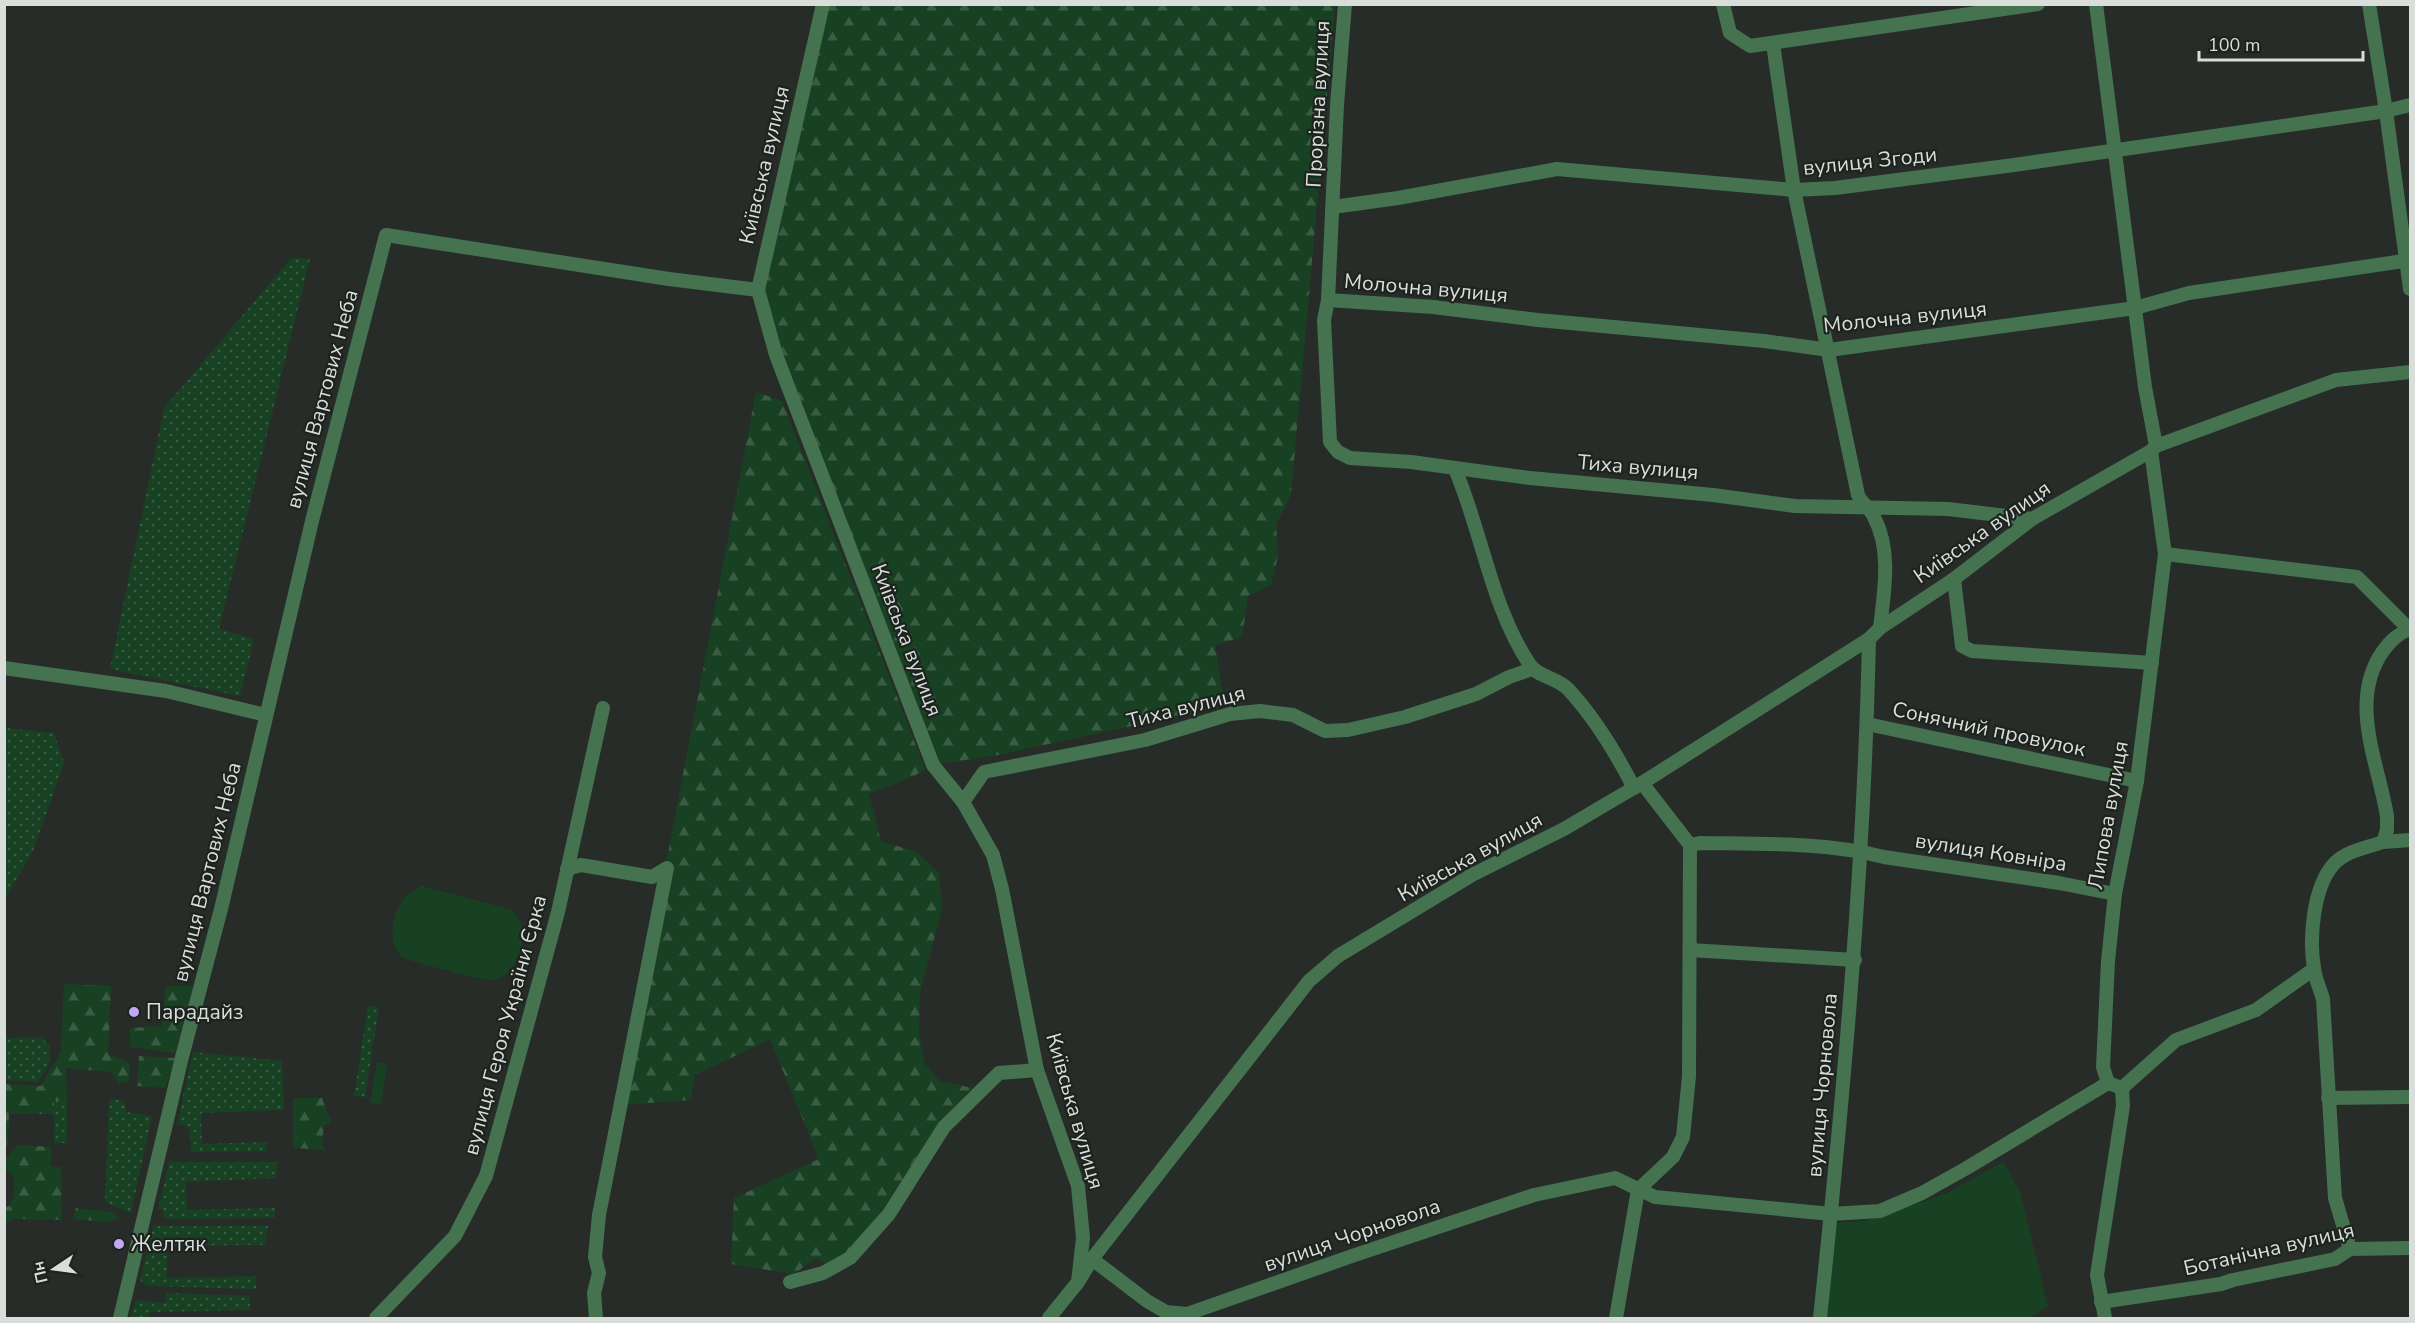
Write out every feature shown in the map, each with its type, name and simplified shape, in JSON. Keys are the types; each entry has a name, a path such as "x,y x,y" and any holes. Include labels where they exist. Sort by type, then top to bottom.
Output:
{"street":[{"name":"Київська вулиця","path":"823,4 758,290 776,355 933,765 963,802 993,855 1002,889 1037,1070 1078,1186 1083,1238 1078,1282"},
{"name":"Прорізна вулиця","path":"1328,300 1337,105 1346,4"},
{"path":"1723,4 1730,33 1750,46 2038,4"},
{"name":"Липова вулиця","path":"2096,4 2154,448 2165,554 2137,781 2115,894 2108,960 2103,1067 2108,1083"},
{"path":"2369,4 2408,260 2410,289"},
{"path":"1773,44 1794,190 1858,495 1875,519 1882,540 1886,566 1880,628"},
{"name":"вулиця Згоди","path":"1333,207 1398,198 1557,169 1794,190 1835,188 2386,111 2410,105"},
{"name":"вулиця Вартових Неба","path":"120,1318 182,1058 216,930 312,521 386,234 669,279 758,290"},
{"name":"Молочна вулиця","path":"1328,300 1433,307 1538,320 1764,341 1829,350 2135,308 2189,293 2408,260"},
{"name":"Тиха вулиця","path":"1328,300 1325,331 1330,442 1338,452 1350,458 1411,462 1530,478 1713,495 1795,506 1948,509 2032,519"},
{"name":"Київська вулиця","path":"1049,1318 1078,1282 1092,1259 1266,1036 1316,975 1338,956 1472,875 1564,829 1638,785 1869,639 1880,628 1954,579 2032,519 2154,448 2336,381 2410,372"},
{"path":"1455,469 1467,497 1495,588 1517,645 1532,669 1566,687 1591,717 1638,785 1690,844 1689,1076 1683,1137 1673,1157 1638,1190 1616,1318"},
{"path":"2165,554 2356,577 2410,629 2390,641 2378,658 2369,678 2365,700 2368,733 2387,816 2387,830 2383,842"},
{"path":"1954,579 1959,636 1962,646 1972,651 2152,663"},
{"name":"вулиця Чорновола","path":"1820,1318 1855,960 1869,639"},
{"path":"4,668 166,691 266,715"},
{"name":"Тиха вулиця","path":"963,802 984,772 1145,740 1230,714 1271,712 1293,715 1325,731 1348,730 1405,717 1466,697 1532,669"},
{"name":"вулиця Героя України Єрка","path":"376,1318 455,1236 486,1176 567,870 603,708"},
{"name":"Сонячний провулок","path":"1867,724 2137,781"},
{"path":"2350,1249 2335,1198 2324,999 2314,969 2312,928 2319,892 2332,865 2350,853 2383,842 2410,840"},
{"path":"1690,844 1781,844 1861,851"},
{"name":"вулиця Ковніра","path":"1861,851 1884,857 2059,883 2115,894"},
{"path":"567,870 581,865 652,877 667,868 599,1215 595,1257 599,1273 594,1293 596,1318"},
{"path":"1690,950 1855,960"},
{"path":"2122,1088 2176,1040 2256,1010 2314,969"},
{"path":"790,1282 823,1273 850,1258 889,1214 944,1127 999,1074 1037,1070"},
{"path":"1831,1214 1880,1211 1948,1178 2108,1083 2122,1088"},
{"path":"2105,1318 2097,1275 2123,1106 2122,1088"},
{"path":"2328,1098 2410,1097"},
{"name":"вулиця Чорновола","path":"1092,1259 1147,1301 1166,1312 1187,1314 1534,1195 1615,1178 1654,1197 1831,1214"},
{"name":"Ботанічна вулиця","path":"2102,1302 2221,1284 2335,1258 2350,1249 2410,1248"}],"green space":[{"path":"829,5 1335,5 1291,494 1276,525 1278,556 1271,585 1248,596 1242,637 1215,645 1225,706 998,755 933,765 758,290"},
{"path":"292,257 310,259 219,629 254,639 240,696 110,669 164,408"},
{"path":"756,392 782,401 925,769 916,775 869,794 881,841 917,852 939,873 942,909 920,993 919,1035 925,1064 940,1081 973,1088 940,1120 886,1205 847,1254 825,1264 816,1258 794,1274 731,1264 734,1198 819,1159 770,1039 695,1075 691,1100 620,1105"},
{"path":"5,728 54,733 64,763 33,851 5,899"},
{"path":"422,886 513,910 522,927 523,935 517,961 512,968 499,978 490,980 419,963 399,954 393,939 395,916 405,898"},
{"path":"64,984 111,986 108,1054 130,1063 129,1081 119,1083 111,1072 66,1068 67,1100 54,1100 55,1114 9,1114 8,1141 5,1149 5,1084 41,1086 61,1052"},
{"path":"166,986 193,986 175,1053 130,1047 130,1028 162,1026"},
{"path":"368,1006 379,1007 365,1097 354,1096"},
{"path":"41,1037 50,1046 50,1063 38,1082 5,1080 5,1038"},
{"path":"193,1052 282,1061 284,1110 201,1113 202,1144 266,1142 267,1151 191,1152 189,1127 177,1124"},
{"path":"139,1056 175,1058 165,1088 137,1086"},
{"path":"377,1062 387,1063 381,1104 370,1103"},
{"path":"293,1098 322,1098 331,1122 324,1126 322,1145 326,1150 293,1148"},
{"path":"109,1099 124,1100 126,1112 152,1116 131,1213 105,1202"},
{"path":"54,1100 67,1100 67,1143 54,1143"},
{"path":"18,1145 51,1147 51,1167 61,1167 62,1220 15,1219 5,1223 5,1207 10,1206 14,1193 14,1176 5,1168 5,1159"},
{"path":"169,1162 278,1162 276,1178 186,1182 187,1210 275,1208 275,1218 163,1219 163,1210 158,1210"},
{"path":"2003,1162 2020,1192 2048,1306 2030,1318 1827,1318 1836,1223 1865,1221 1945,1194"},
{"path":"76,1208 113,1212 119,1218 109,1222 73,1219"},
{"path":"153,1226 268,1226 265,1245 167,1246 167,1278 256,1276 256,1289 148,1286 140,1280"},
{"path":"166,1293 250,1296 250,1310 149,1312 148,1318 130,1318 136,1300 165,1303"}],"place":[{"name":"Парадайз","path":"134,1012"},
{"name":"Желтяк","path":"119,1244"}]}
